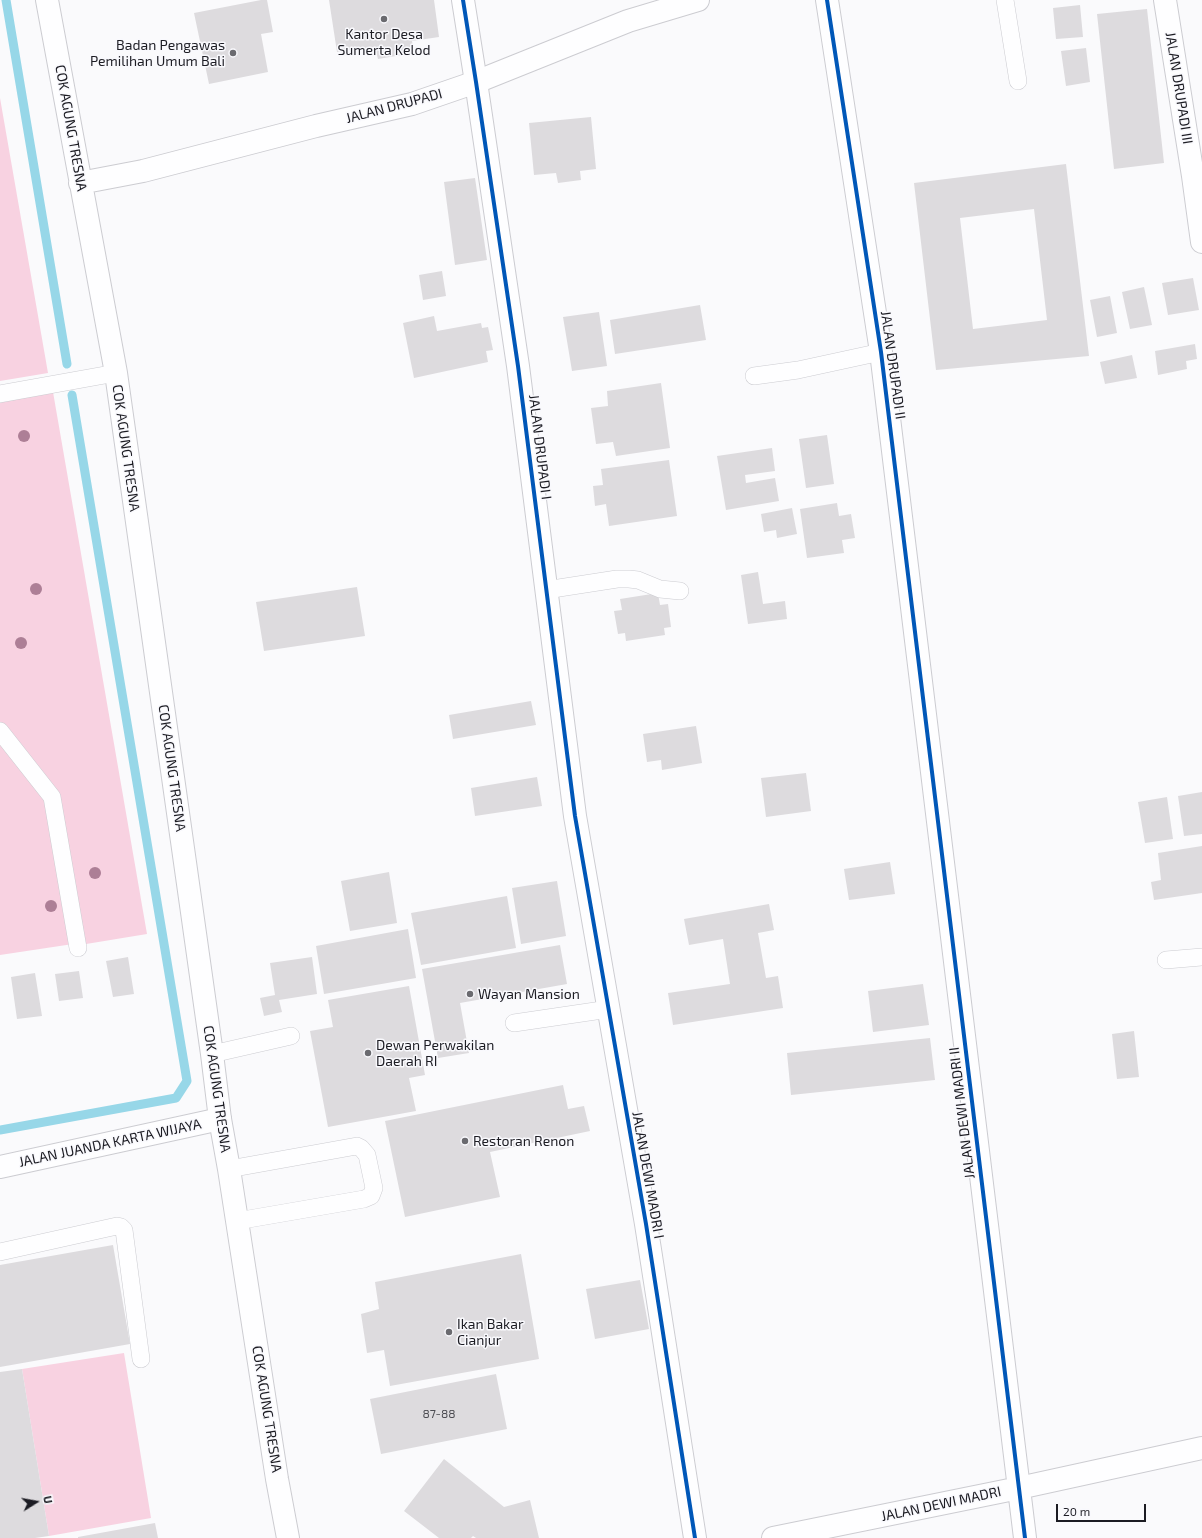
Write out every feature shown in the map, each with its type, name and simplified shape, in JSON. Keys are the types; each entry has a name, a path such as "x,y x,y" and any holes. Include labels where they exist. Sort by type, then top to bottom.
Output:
{"street":[{"name":"COK AGUNG TRESNA","path":"47,0 116,373 220,1119 277,1479 288,1538"},
{"name":"JALAN DRUPADI I","path":"463,0 518,366 575,816"},
{"name":"JALAN DRUPADI","path":"80,183 157,167 316,126 412,104 476,82 628,21 698,0"},
{"name":"JALAN DRUPADI II","path":"827,0 881,352 927,734"},
{"name":"JALAN DRUPADI III","path":"1164,0 1198,175 1202,242"},
{"name":"JALAN DEWI MADRI II","path":"927,734 1025,1538"},
{"name":"JALAN DEWI MADRI I","path":"575,816 646,1224 695,1538"},
{"name":"JALAN JUANDA KARTA WIJAYA","path":"0,1166 220,1119"},
{"name":"JALAN DEWI MADRI","path":"773,1538 1019,1488 1202,1448"}],"lane":[{"path":"1005,0 1018,81"},
{"path":"754,376 798,370 881,352"},
{"path":"0,394 116,373"},
{"path":"546,590 617,579 629,579 638,580 660,589 680,591"},
{"path":"0,731 52,797 78,948"},
{"path":"1166,960 1202,957"},
{"path":"514,1023 609,1009"},
{"path":"212,1054 291,1036"},
{"path":"229,1169 356,1146 361,1148 367,1155 374,1188 371,1196 364,1199 237,1221"},
{"path":"0,1252 117,1226 121,1227 124,1230 141,1358"}],"shaded area":[{"path":"0,98 48,373 0,381"},
{"path":"53,392 147,934 80,945 55,797 0,724 0,401"},
{"path":"0,739 48,798 73,944 0,955"},
{"path":"124,1353 151,1518 49,1536 22,1369"}],"building":[{"name":"Badan Pengawas Pemilihan Umum Bali","path":"267,0 273,32 261,34 268,72 209,84 194,13"},
{"name":"Kantor Desa Sumerta Kelod","path":"329,0 434,0 439,37 412,41 414,53 378,59 375,47 337,52"},
{"path":"1080,5 1083,37 1056,39 1053,8"},
{"path":"1147,9 1164,163 1114,169 1097,14"},
{"path":"1086,48 1090,82 1066,86 1061,51"},
{"path":"591,117 596,169 580,171 581,180 558,183 556,173 534,175 529,123"},
{"path":"1066,164 1089,356 936,370 914,183","holes":["1034,209 1047,320 973,329 960,218"]},
{"path":"475,178 487,260 455,265 444,182"},
{"path":"442,271 446,296 423,300 419,275"},
{"path":"1193,278 1199,310 1168,315 1162,283"},
{"path":"1144,287 1152,325 1130,329 1122,292"},
{"path":"1110,296 1117,333 1097,337 1090,300"},
{"path":"700,305 706,340 615,354 610,320"},
{"path":"599,312 607,366 572,371 563,317"},
{"path":"434,316 437,331 481,323 482,328 488,327 493,350 486,351 488,362 414,378 403,323"},
{"path":"1195,344 1197,359 1186,361 1187,369 1158,375 1155,351"},
{"path":"1132,355 1137,378 1105,384 1100,362"},
{"path":"661,383 670,448 616,456 613,442 596,444 591,408 608,406 607,391"},
{"path":"827,435 834,484 806,488 799,439"},
{"path":"772,448 775,471 745,475 746,483 775,478 779,501 726,510 717,456"},
{"path":"669,460 677,516 609,526 606,504 595,506 593,486 603,485 601,469"},
{"path":"837,503 839,516 851,514 855,538 842,540 844,553 807,558 800,509"},
{"path":"792,508 797,534 777,538 776,530 764,532 761,514"},
{"path":"758,572 763,604 785,601 787,619 748,624 741,575"},
{"path":"357,587 365,636 264,651 256,602"},
{"path":"658,593 660,605 668,604 671,627 664,628 665,635 626,641 625,633 618,634 614,611 622,610 620,599"},
{"path":"531,701 536,725 453,739 449,715"},
{"path":"696,726 702,763 662,770 661,760 647,762 643,734"},
{"path":"806,773 811,811 766,817 761,778"},
{"path":"537,777 542,806 475,816 471,788"},
{"path":"1202,792 1202,834 1184,836 1178,796"},
{"path":"1167,797 1173,839 1145,843 1138,802"},
{"path":"1202,846 1202,893 1154,900 1151,882 1161,880 1158,853"},
{"path":"890,862 895,894 849,900 844,869"},
{"path":"389,872 397,923 350,931 341,881"},
{"path":"557,881 566,936 521,944 512,888"},
{"path":"507,896 516,948 421,965 411,913"},
{"path":"769,904 774,930 758,933 766,978 778,976 783,1008 673,1025 668,993 730,984 723,939 689,945 684,919"},
{"path":"408,929 416,978 324,994 316,946"},
{"name":"Wayan Mansion","path":"560,945 567,984 460,1003 469,1053 438,1058 422,969"},
{"path":"128,957 134,994 113,997 106,961"},
{"path":"312,957 317,994 279,1000 282,1012 264,1016 260,998 275,995 270,963"},
{"path":"79,971 83,998 59,1001 55,974"},
{"path":"35,973 42,1016 17,1019 11,977"},
{"path":"923,984 929,1025 873,1032 868,991"},
{"name":"Dewan Perwakilan Daerah RI","path":"409,986 425,1075 409,1078 416,1111 328,1127 310,1031 333,1027 328,1000"},
{"path":"1134,1031 1139,1077 1117,1079 1112,1034"},
{"path":"930,1038 935,1080 791,1095 787,1053"},
{"name":"Restoran Renon","path":"563,1085 568,1109 584,1106 590,1131 490,1152 500,1197 405,1217 385,1121"},
{"path":"113,1245 130,1344 0,1367 0,1265"},
{"name":"Ikan Bakar Cianjur","path":"521,1254 539,1359 390,1386 384,1350 367,1353 361,1314 379,1309 375,1282"},
{"path":"640,1280 649,1329 595,1339 586,1289"},
{"path":"22,1369 49,1536 35,1538 0,1538 0,1372"},
{"path":"496,1374 507,1429 381,1454 370,1399"},
{"path":"444,1459 504,1507 530,1500 539,1538 476,1538 473,1536 471,1538 439,1538 404,1511"},
{"path":"155,1523 158,1538 78,1538 78,1537"}],"waterway":[{"path":"6,0 67,364"},
{"path":"0,1130 176,1098 187,1081 72,395"}],"cycle path":[{"path":"463,0 518,366 575,816 646,1224 695,1538"},
{"path":"827,0 881,352 1025,1538"}],"place":[{"name":"Kantor Desa Sumerta Kelod","path":"384,19"},
{"name":"Badan Pengawas Pemilihan Umum Bali","path":"233,53"},
{"name":"Wayan Mansion","path":"470,994"},
{"name":"Dewan Perwakilan Daerah RI","path":"368,1053"},
{"name":"Restoran Renon","path":"465,1141"},
{"name":"Ikan Bakar Cianjur","path":"449,1332"}]}
